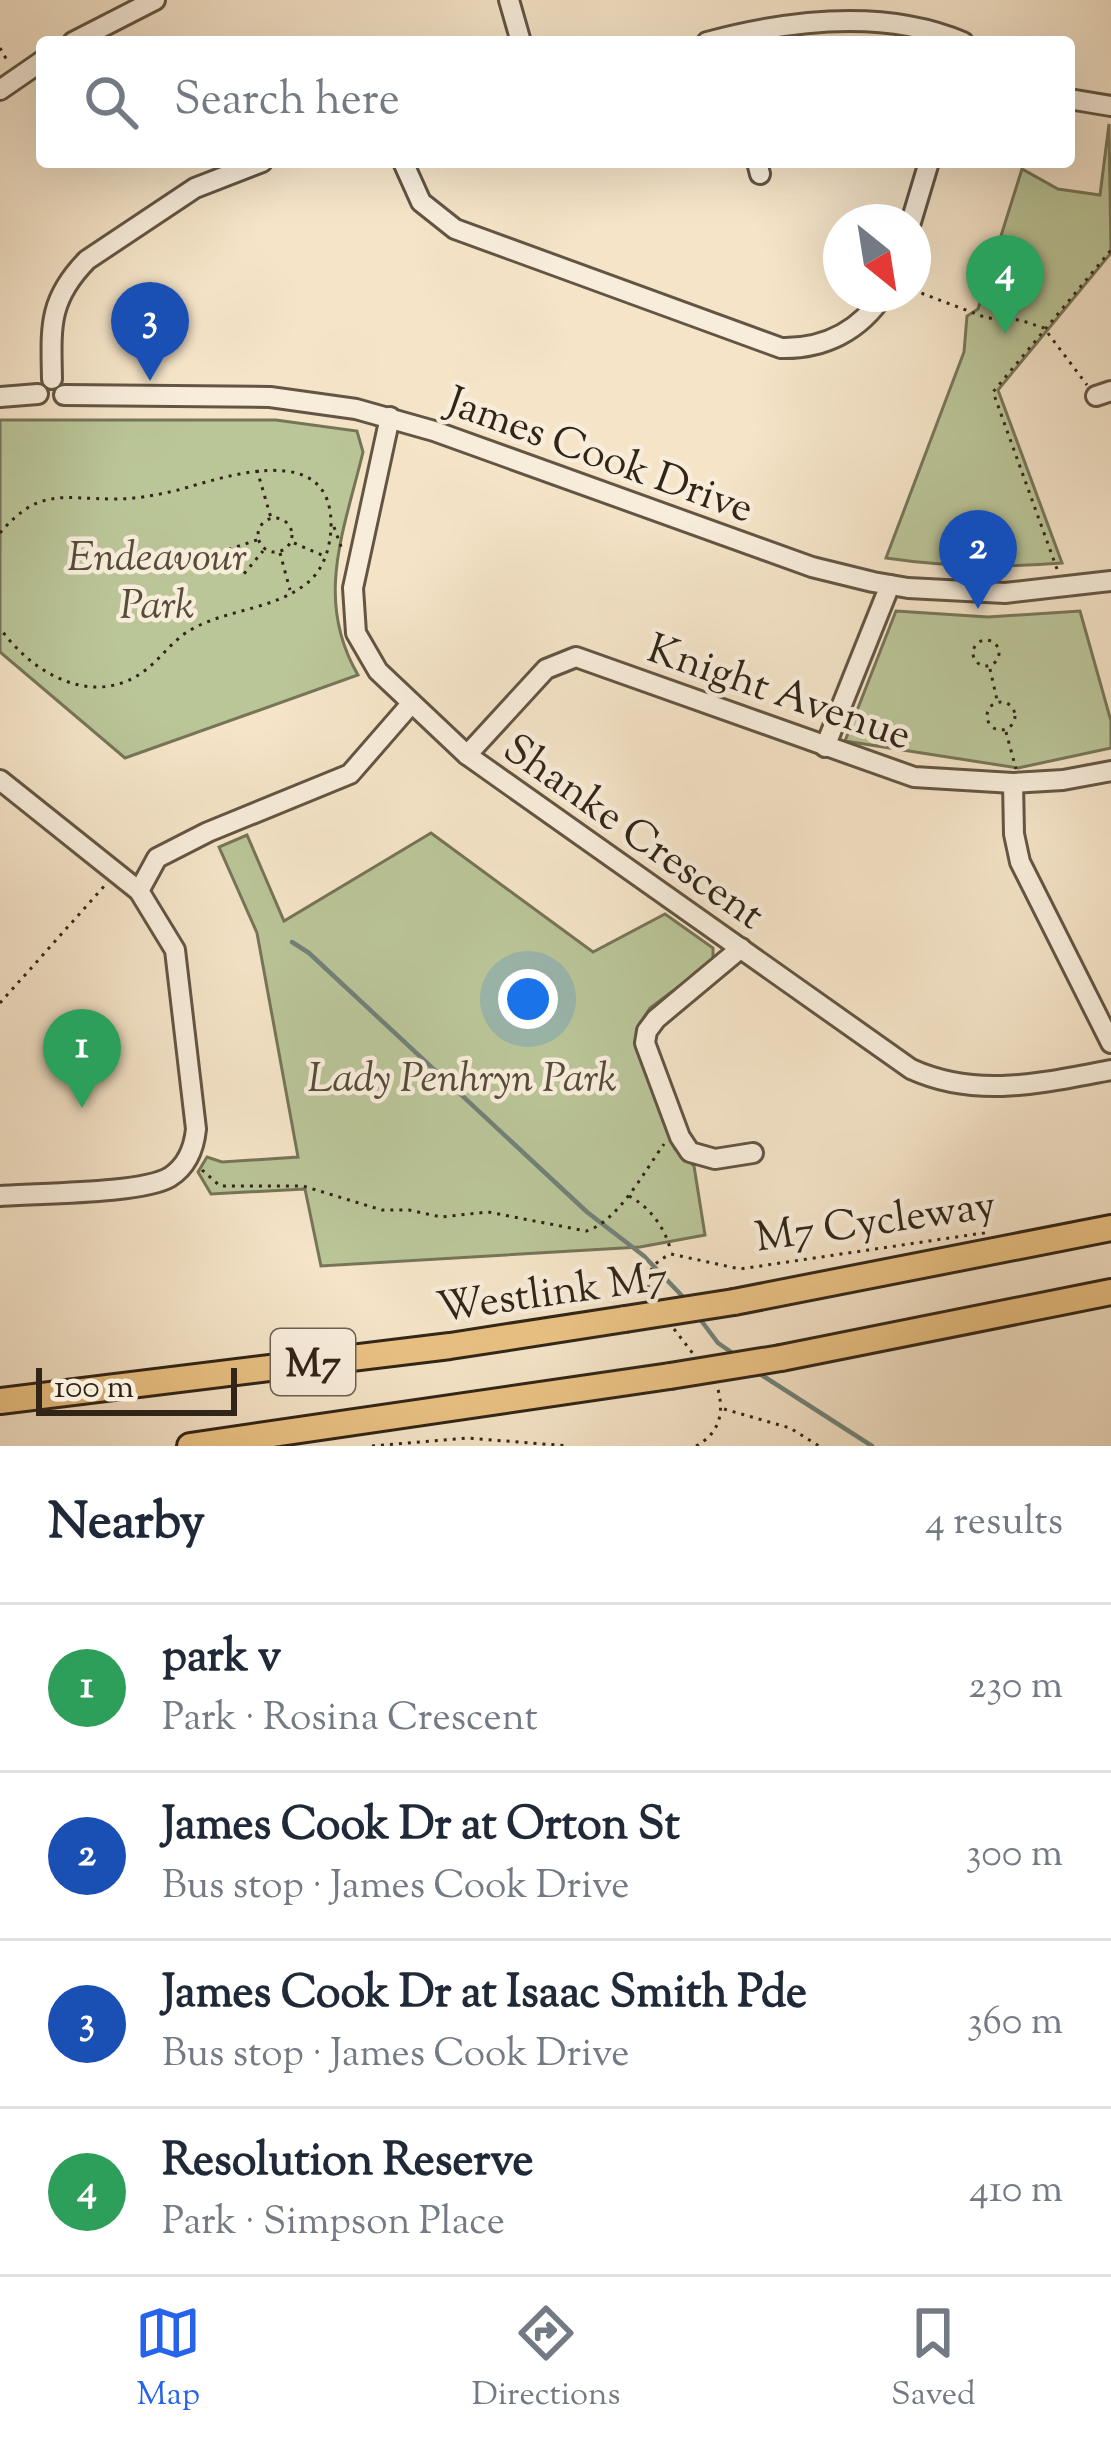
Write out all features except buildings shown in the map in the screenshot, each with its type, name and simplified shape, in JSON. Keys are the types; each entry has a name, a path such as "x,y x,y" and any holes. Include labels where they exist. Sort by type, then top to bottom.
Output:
{"highway":[{"name":"Westlink M7","path":"0,1400 450,1346 625,1319 1111,1228"},
{"name":"M7","path":"190,1446 781,1358 1111,1292"},
{"name":"M7","path":"0,1386 214,1373"}],"street":[{"path":"85,36 155,0"},
{"path":"509,0 518,36"},
{"path":"745,36 851,20 904,25 941,36"},
{"path":"0,90 36,66"},
{"path":"1075,101 1111,106"},
{"path":"51,389 51,323 72,275 195,188 247,168"},
{"path":"406,168 421,202 455,229 781,348 838,337 870,312"},
{"path":"916,204 927,168"},
{"name":"James Cook Drive","path":"0,397 51,389 270,397 390,417 812,567 890,585 1005,593 1111,581"},
{"name":"Shanke Crescent","path":"390,417 352,588 356,634 378,671 410,705 467,755 894,1060 934,1079 990,1088 1111,1070"},
{"path":"825,747 890,585"},
{"name":"Knight Avenue","path":"467,755 546,669 576,657 914,777 1017,783 1111,771"},
{"path":"139,891 157,858 350,774 410,705"},
{"path":"0,780 139,891 175,950 196,1129 183,1166 160,1182 0,1196"},
{"path":"1017,783 1014,835 1020,862 1111,1043"},
{"path":"741,948 656,1019 646,1031 645,1043 690,1152 701,1158 753,1153"}],"path":[{"path":"1057,569 993,392 1111,250"},
{"path":"931,297 987,318 1020,320 1044,328 1103,393"},
{"path":"257,469 271,518"},
{"path":"0,533 18,514 45,499 124,499 163,494 257,469 288,470 310,482 327,500 344,554"},
{"path":"163,494 165,501"},
{"path":"271,518 260,527 259,540 265,548 280,551"},
{"path":"271,518 287,522 291,542"},
{"path":"0,628 34,667 53,679 91,686 116,682 147,669 193,628 291,593 314,577 326,557 332,524"},
{"path":"259,540 227,550 243,575 265,548"},
{"path":"280,551 291,542"},
{"path":"291,542 326,557"},
{"path":"280,551 291,593"},
{"path":"984,640 998,648 999,657 989,666 974,657 976,645 984,640"},
{"path":"989,666 998,702"},
{"path":"116,682 117,690"},
{"path":"998,702 1006,702 1015,712 1013,725 1005,730 988,722 989,708 998,702"},
{"path":"1005,730 1017,783"},
{"path":"0,1003 116,873"},
{"path":"183,1166 194,1174 199,1168 220,1186 304,1186 382,1210 441,1217 471,1210 586,1231 601,1226 662,1146 680,1137"},
{"path":"628,1196 640,1202 665,1233 671,1254 650,1269 646,1282 652,1300"},
{"name":"M7 Cycleway","path":"671,1254 740,1269 999,1230"},
{"path":"664,1317 703,1366"},
{"path":"696,1446 711,1436 722,1409 716,1382"},
{"path":"722,1409 790,1428 819,1446"},
{"path":"372,1446 466,1438 569,1446"}],"green space":[{"path":"1109,124 1111,253 998,390 1062,563 974,566 886,558 964,352 967,316 978,309 1022,169 1058,189 1100,195"},
{"name":"Endeavour Park","path":"0,420 276,420 357,431 363,452 341,538 335,592 345,647 358,675 125,758 0,652"},
{"path":"896,611 988,617 1080,611 1111,721 1111,748 1018,768 845,741"},
{"name":"Lady Penhryn Park","path":"431,833 593,952 665,914 713,948 713,961 650,1008 637,1028 638,1048 675,1149 694,1166 705,1235 640,1247 321,1266 305,1189 211,1194 198,1172 207,1157 222,1162 298,1157 257,933 219,847 247,835 284,921"}],"waterway":[{"path":"292,942 587,1212 644,1256 687,1301"},
{"path":"697,1315 718,1343 734,1354"},
{"path":"757,1372 872,1446"}],"place":[{"name":"Resolution Reserve","path":"1005,334"},
{"name":"James Cook Dr at Isaac Smith Pde","path":"150,381"},
{"name":"James Cook Dr at Orton St","path":"978,609"},
{"name":"park v","path":"82,1108"}]}
